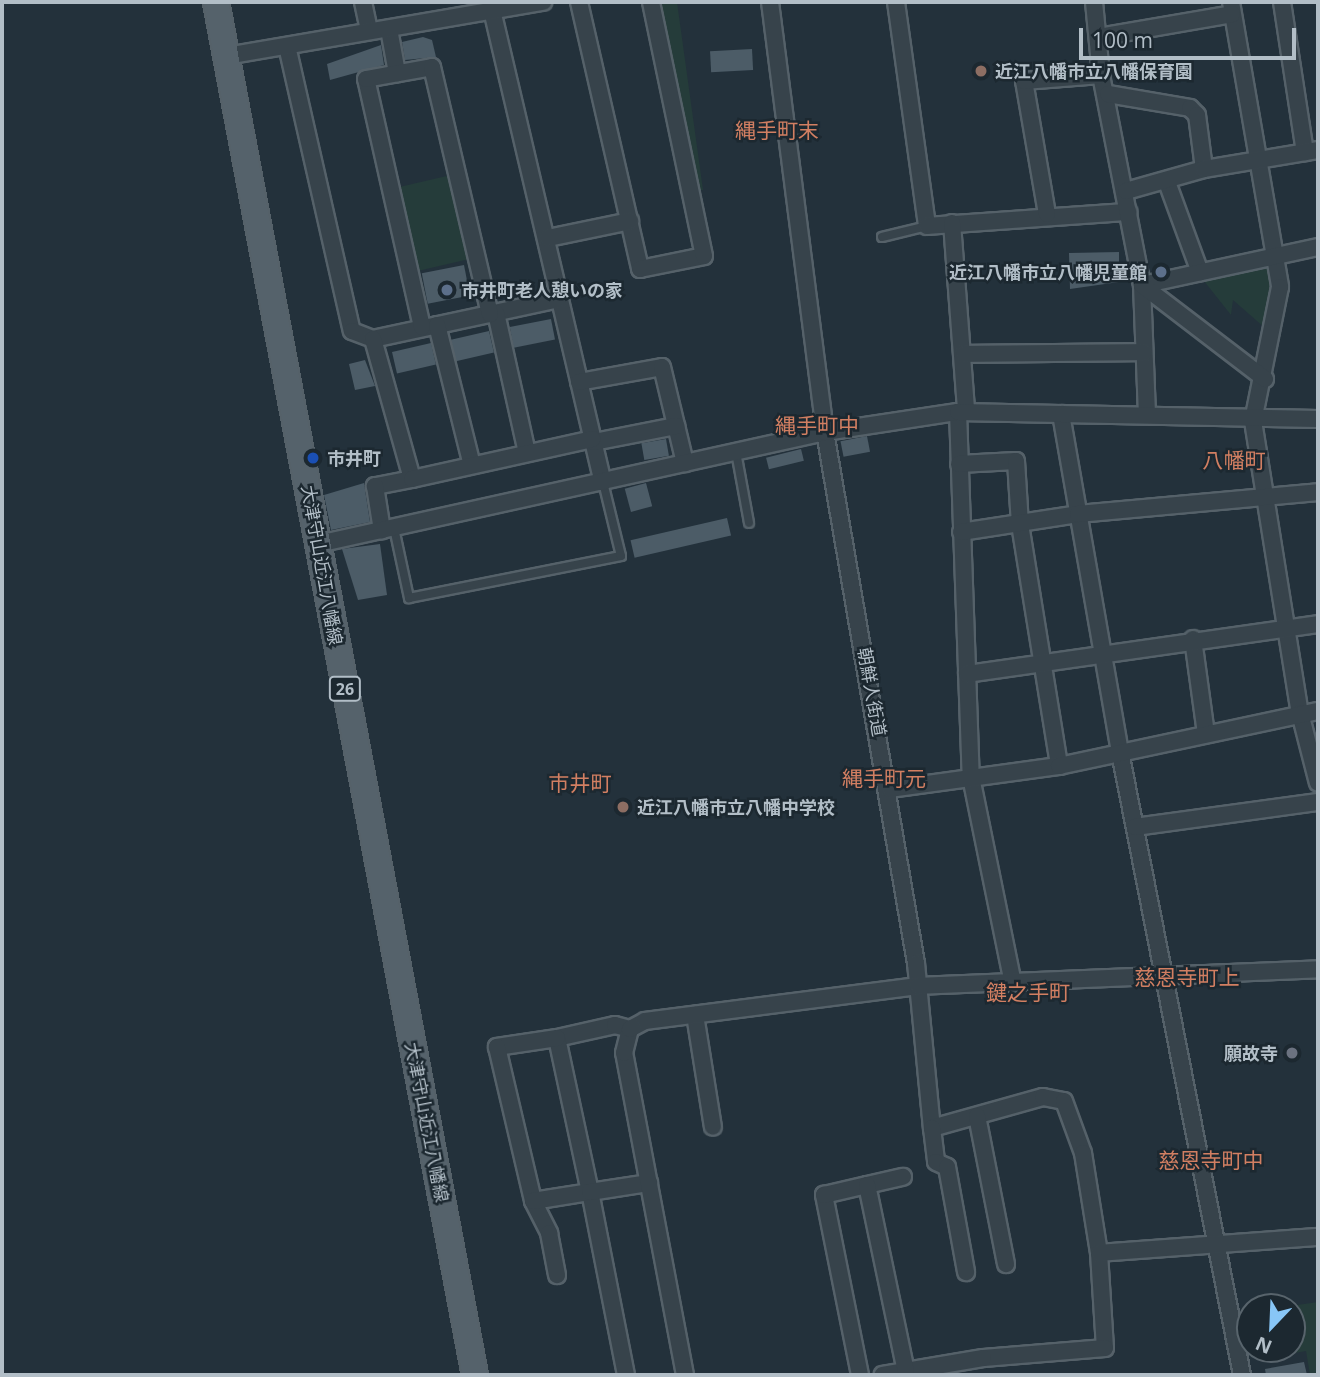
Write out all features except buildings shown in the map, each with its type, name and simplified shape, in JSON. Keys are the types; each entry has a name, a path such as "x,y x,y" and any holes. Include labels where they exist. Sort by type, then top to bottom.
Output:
{"main road":[{"name":"大津守山近江八幡線","path":"216,2 475,1375"}],"street":[{"path":"363,2 369,30"},
{"path":"226,56 369,30 389,29 451,9 492,10 543,2"},
{"path":"579,2 640,269 705,256 651,2"},
{"name":"朝鮮人街道","path":"770,2 825,432 890,789 918,986 936,1162 947,1167 966,1272"},
{"path":"896,2 927,226 1047,214 1129,212"},
{"path":"1094,2 1101,75 1108,94 1142,285 1147,414"},
{"path":"1126,191 1167,182 1204,169 1312,151 1282,2"},
{"path":"1098,37 1231,8 1278,254 1280,287 1265,379 1253,421 1268,498 1300,713 1318,783"},
{"path":"492,10 548,238 603,482"},
{"path":"389,29 397,73"},
{"path":"288,46 352,331 373,339 560,299"},
{"path":"472,465 429,326 366,79 432,67 527,453"},
{"path":"1047,214 1024,81 1101,75"},
{"path":"1108,94 1190,108 1197,115 1204,169"},
{"path":"1167,182 1200,272"},
{"path":"548,238 629,221"},
{"path":"952,223 964,354 959,464 971,777 1013,984"},
{"path":"1142,285 1318,247"},
{"path":"1142,285 1265,379"},
{"path":"373,339 412,479"},
{"path":"964,354 1144,352"},
{"path":"579,382 663,367 685,463"},
{"path":"318,544 825,432 962,412 1147,414 1253,421 1318,419"},
{"path":"1061,414 1120,752 1242,1375"},
{"path":"388,529 375,486 527,453 676,426"},
{"path":"959,464 1016,461 1020,524 1059,766"},
{"path":"961,532 1078,514 1318,492"},
{"path":"967,674 1193,639 1318,624"},
{"path":"1193,639 1206,734"},
{"path":"890,789 1059,766 1318,711"},
{"path":"1135,827 1318,802"},
{"path":"557,1275 549,1233 533,1201 497,1047 557,1038 615,1025 630,1029 645,1021 918,986 1318,969"},
{"path":"695,1015 713,1127"},
{"path":"630,1029 624,1053 685,1375"},
{"path":"557,1038 626,1375"},
{"path":"883,1375 983,1357 1105,1348 1099,1253 1083,1153 1064,1101 1043,1097 932,1128"},
{"path":"977,1116 1006,1264"},
{"path":"860,1375 824,1195 903,1177"},
{"path":"533,1201 649,1183"},
{"path":"867,1185 906,1371"},
{"path":"1099,1253 1318,1237"}],"lane":[{"path":"882,237 927,226"},
{"path":"736,452 750,523"},
{"path":"388,529 409,598 621,556 603,482"}],"green space":[{"path":"657,2 677,2 703,190 700,190"},
{"path":"451,175 470,259 418,271 398,187"},
{"path":"1264,263 1275,271 1265,328 1233,300 1231,315 1204,281"},
{"path":"1318,1302 1318,1375 1310,1375 1306,1351 1306,1304"}],"place":[{"name":"近江八幡市立八幡保育園","path":"981,71"},
{"name":"近江八幡市立八幡児童館","path":"1161,272"},
{"name":"市井町老人憩いの家","path":"447,290"},
{"name":"市井町","path":"313,458"},
{"name":"近江八幡市立八幡中学校","path":"623,807"},
{"name":"願故寺","path":"1292,1053"}],"district":[{"name":"縄手町末","path":"777,130"},
{"name":"縄手町中","path":"817,425"},
{"name":"八幡町","path":"1234,460"},
{"name":"縄手町元","path":"884,778"},
{"name":"市井町","path":"580,783"},
{"name":"慈恩寺町上","path":"1187,977"},
{"name":"鍵之手町","path":"1028,992"},
{"name":"慈恩寺町中","path":"1211,1160"}]}
